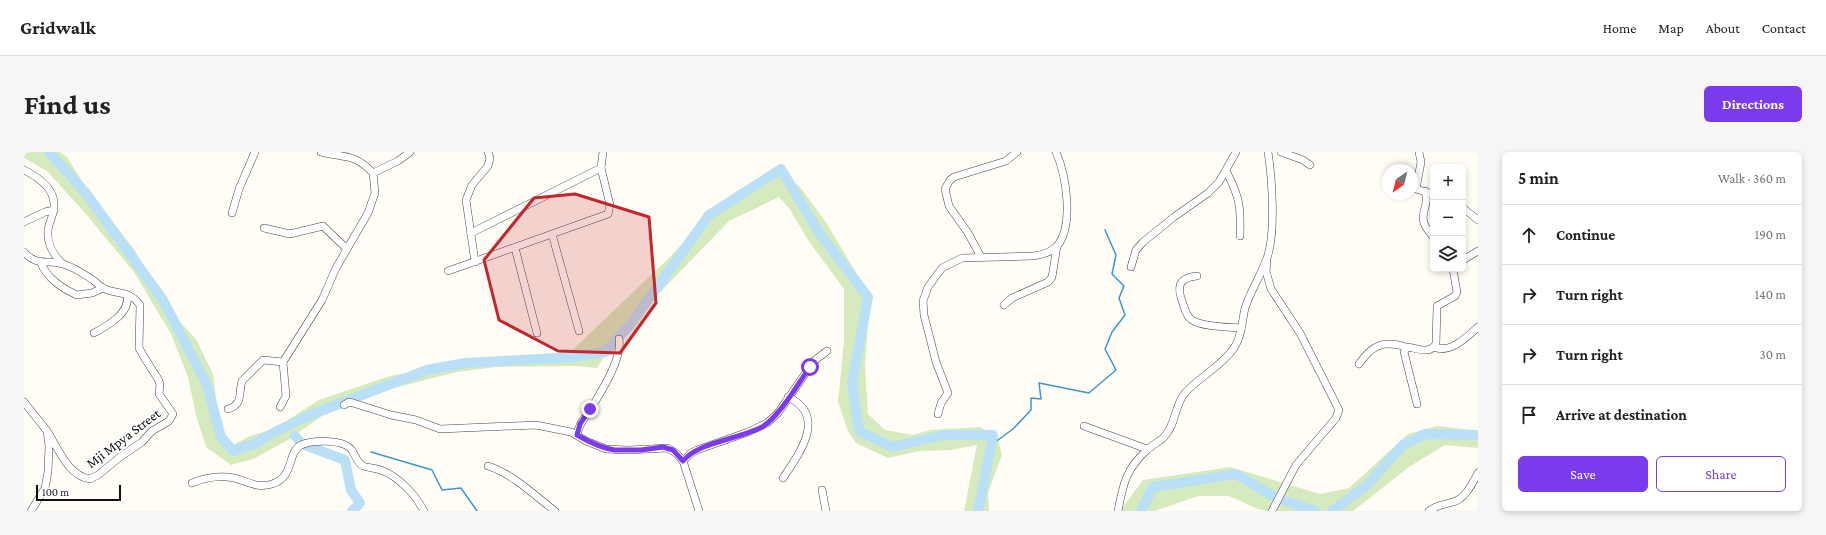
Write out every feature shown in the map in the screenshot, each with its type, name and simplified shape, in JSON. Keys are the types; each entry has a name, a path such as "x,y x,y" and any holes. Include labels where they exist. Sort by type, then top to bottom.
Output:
{"street":[{"path":"232,213 239,189 255,152"},
{"path":"280,407 286,396 283,362 322,300 347,249 358,232 373,202 375,193 373,173 355,158 321,152"},
{"path":"373,173 410,152"},
{"path":"475,262 466,200 472,185 488,166 490,158 488,152"},
{"path":"448,272 608,214 610,205 601,168 603,152"},
{"path":"981,257 968,233 949,206 945,189 950,180 954,177 1006,161 1017,152"},
{"path":"1004,305 1012,298 1048,282 1052,277 1057,246 1063,236 1066,219 1066,190 1064,175 1056,152"},
{"path":"1131,267 1136,250 1143,242 1219,182 1236,152"},
{"path":"1268,152 1272,220 1266,271 1271,289 1300,333 1339,410 1336,418 1296,465 1272,511"},
{"path":"1281,152 1303,160 1310,165"},
{"path":"1419,152 1421,162 1416,189 1430,193"},
{"path":"471,233 601,168"},
{"path":"24,170 49,189 53,195 54,210 48,230 52,252 63,264 86,276 103,288 127,294 126,305 116,319 112,323 94,333"},
{"path":"1226,171 1238,196 1241,213 1240,236"},
{"path":"1425,192 1427,201 1422,219 1426,228 1432,236"},
{"path":"24,222 45,212 54,210"},
{"path":"1466,210 1478,220"},
{"path":"264,228 290,234 323,226 347,249"},
{"path":"552,234 579,330"},
{"path":"938,414 941,403 948,393 936,365 923,309 925,294 942,268 962,258 1033,256 1044,254 1057,246"},
{"path":"515,248 537,333"},
{"path":"1466,258 1478,251"},
{"path":"24,252 32,260 63,264"},
{"path":"1118,511 1127,473 1147,449 1164,437 1170,429 1184,394 1218,366 1234,348 1248,301 1267,258"},
{"path":"41,262 43,268 53,280 77,295 92,293 103,288"},
{"path":"1434,347 1437,338 1437,306 1454,296 1457,292 1454,272"},
{"path":"1197,276 1187,278 1180,286 1179,294 1189,318 1197,323 1241,328"},
{"name":"Mji Mpya Street","path":"47,431 70,468 79,476 90,479 98,475 120,457 142,442 152,431 172,418 172,410 160,394 158,379 140,348 140,306 127,294"},
{"path":"1359,364 1372,348 1389,344 1427,350 1434,347 1447,349 1469,335 1478,327"},
{"path":"577,435 580,424 600,394 612,369 618,350 619,339"},
{"path":"1406,347 1404,352 1418,404"},
{"path":"683,461 691,452 760,427 773,418 814,361 827,351"},
{"path":"228,409 234,407 240,398 242,381 263,360 283,362"},
{"path":"783,478 802,451 808,430 807,418 803,408 797,402 788,397"},
{"path":"24,402 47,431 49,457 45,488 31,511"},
{"path":"344,404 349,402 391,415 416,420 440,429 536,425 563,430 577,435 586,441 606,448 628,450 668,448 677,454 683,461 700,511"},
{"path":"1084,426 1147,449"},
{"path":"192,483 204,478 225,477 261,486 272,484 282,479 289,469 298,448 302,444 332,441 341,443 350,448 361,465 390,474 412,494 424,511"},
{"path":"488,466 500,471 516,481 555,511"},
{"path":"1429,511 1437,505 1454,502 1462,498 1478,473"},
{"path":"822,490 826,511"}],"highlighted area":[{"path":"575,194 649,217 656,303 620,353 558,351 499,320 484,260 534,198"}],"green space":[{"path":"24,152 60,152 67,157 87,189 133,248 175,317 196,339 213,374 220,431 228,448 250,436 274,429 319,400 390,376 449,365 490,361 562,360 671,256 710,213 778,169 801,188 827,224 870,296 865,366 868,414 885,430 913,435 930,430 980,427 997,436 1002,455 988,493 989,511 964,511 977,445 951,450 919,451 888,458 856,443 848,431 838,402 844,341 844,289 808,240 789,208 779,197 729,221 617,337 597,368 576,366 496,367 457,372 343,401 288,440 253,459 231,465 206,447 196,415 188,377 171,334 134,272 85,213 47,171 24,158"},
{"path":"1437,426 1478,431 1478,448 1445,445 1409,467 1353,511 1266,511 1229,496 1198,496 1155,511 1120,511 1143,480 1230,467 1320,494 1349,488 1408,434"}],"waterway":[{"path":"49,152 85,192 163,300 207,385 221,437 233,451 254,444 310,415 427,370 465,363 574,357 605,352 630,325 709,215 781,169 820,234 868,297 852,383 859,431 892,447 944,435 993,435 978,511"},
{"path":"991,445 1013,429 1031,410 1031,398 1041,399 1039,383 1089,393 1116,370 1105,349 1112,332 1125,315 1119,298 1124,286 1112,274 1116,255 1105,230"},
{"path":"1332,511 1367,485 1403,445 1425,434 1478,435"},
{"path":"295,436 302,444 345,460 351,490 360,503 352,511"},
{"path":"371,452 432,470 442,490 461,488 477,511"},
{"path":"1141,511 1153,487 1236,474 1276,498 1315,511"}],"route":[{"path":"590,409 580,424 577,435 586,441 615,450 668,448 673,450 683,461 691,452 748,432 767,423 778,413 810,367"}]}
